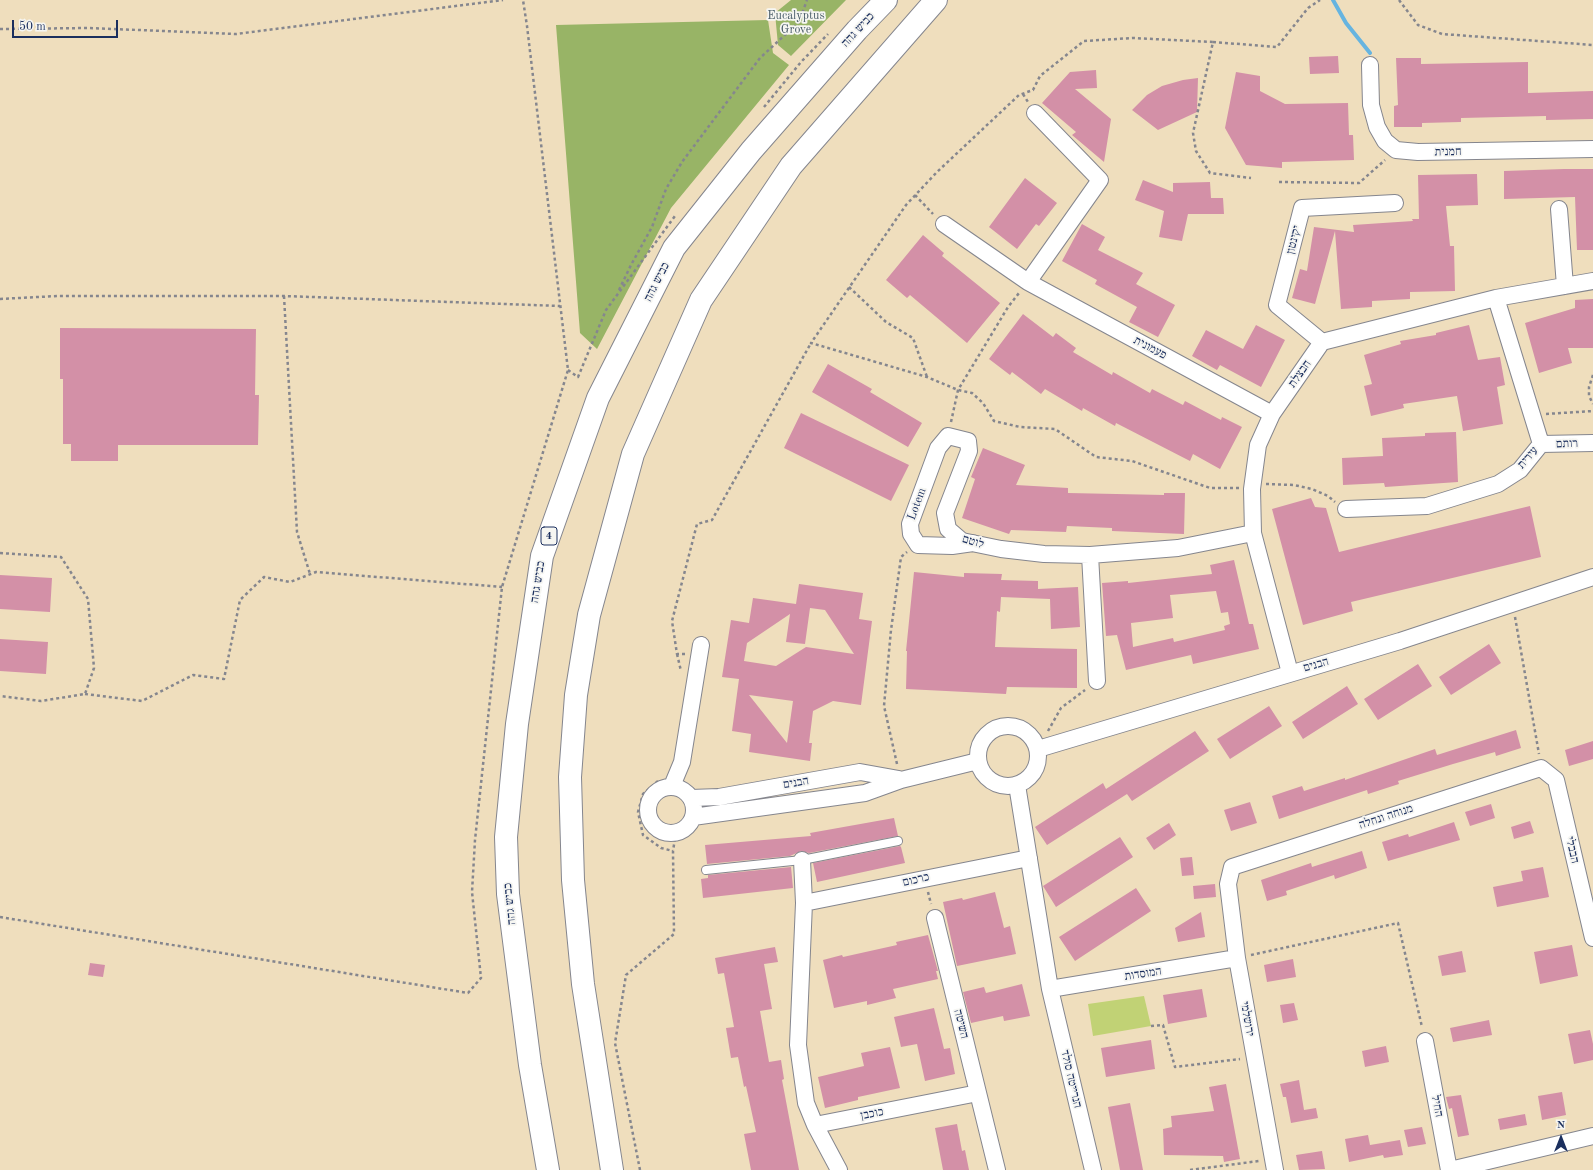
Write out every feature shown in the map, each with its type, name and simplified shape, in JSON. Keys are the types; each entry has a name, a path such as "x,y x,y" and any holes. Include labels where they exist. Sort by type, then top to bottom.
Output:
{"highway":[{"name":"כביש גהה","path":"548,1170 528,1050 508,894 506,837 517,724 542,556 598,398 674,248 750,152 857,30 886,0"},
{"path":"612,1170 583,984 572,880 570,777 576,695 589,615 633,454 702,300 791,166 936,0"}],"street":[{"path":"1370,65 1371,105 1377,127 1386,141 1396,150"},
{"path":"1028,282 1100,180 1035,113"},
{"name":"חמנית","path":"1396,150 1418,152 1593,149"},
{"name":"יקינטון","path":"1322,342 1277,305 1302,208 1395,204"},
{"path":"1559,209 1565,286"},
{"name":"פעמונית","path":"944,224 1028,282 1272,414"},
{"path":"1322,342 1496,298 1593,281"},
{"name":"עירית","path":"1346,509 1427,506 1498,484 1520,470 1541,444 1496,298"},
{"name":"חבצלת","path":"1290,673 1253,532 1252,483 1258,445 1272,414 1322,342"},
{"name":"לוטם","path":"948,436 968,441 969,451 945,514 948,529 962,541 1001,549 1044,554 1090,555 1178,548 1253,532"},
{"name":"Lotem","path":"918,544 911,534 910,524 938,448 948,436"},
{"name":"רותם","path":"1541,444 1593,443"},
{"path":"918,544 952,546 973,543"},
{"path":"1090,555 1097,681"},
{"name":"הבנים","path":"1038,749 1400,641 1593,577"},
{"path":"667,782 687,792 692,798 694,805 693,817 689,824 683,829 668,833 654,826 648,811 649,804 652,797 657,791 664,787 667,782 682,762 700,649"},
{"path":"1007,726 1017,727 1026,732 1034,739 1038,749 1036,767 1032,774 1026,781 1017,785 1007,786 997,784 988,779 982,771 978,761 978,751 988,733 997,728 1007,726"},
{"name":"הבנים","path":"693,817 865,793 901,780 978,761"},
{"name":"מנוחה ונחלה","path":"1232,866 1541,768"},
{"name":"הבבלי","path":"1541,768 1556,780 1593,938"},
{"name":"הבנים","path":"692,798 719,797 860,772 901,780"},
{"path":"1017,785 1050,989"},
{"name":"כרכום","path":"804,903 1029,858"},
{"path":"802,860 804,903 798,1045 806,1103 815,1125 839,1170"},
{"name":"ירושלמי","path":"1232,866 1228,884 1237,958 1274,1165"},
{"name":"השיטה","path":"934,918 997,1170"},
{"name":"המוסדות","path":"1050,989 1237,958"},
{"name":"הנרייטה סולד","path":"1050,989 1093,1170"},
{"name":"החיל","path":"1425,1041 1450,1170"},
{"name":"כוכבן","path":"815,1125 978,1093"},
{"path":"1450,1170 1593,1136"}],"lane":[{"path":"706,870 802,860 898,841"}],"path":[{"path":"0,28 89,28 236,34 503,0"},
{"path":"0,917 468,993 481,978 472,892 475,840 502,587 568,370 523,0"},
{"path":"616,296 652,227 666,189 682,162 760,58 799,22 807,0"},
{"path":"1214,42 1277,47 1308,8 1320,0"},
{"path":"1399,0 1418,25 1442,34 1593,45"},
{"path":"1279,182 1359,184 1396,150"},
{"path":"915,195 944,224"},
{"path":"948,436 958,390 1008,307 1028,282"},
{"path":"849,287 886,322 913,338 927,377"},
{"path":"0,299 57,296 284,296 560,306"},
{"path":"284,296 297,532 310,574"},
{"path":"682,675 672,621 697,524 712,520 811,343"},
{"path":"1593,375 1589,387 1589,396 1593,404"},
{"path":"1532,416 1593,411"},
{"path":"1252,483 1294,485 1328,496 1346,509"},
{"path":"901,780 884,706 900,557 918,544"},
{"path":"0,553 61,556 88,599 94,668 85,694"},
{"path":"0,696 41,701 85,694 142,701 193,675 224,679 240,600 264,577 290,582 316,572 502,587"},
{"path":"1513,603 1541,768"},
{"path":"677,654 700,649"},
{"path":"1038,749 1061,708 1097,681"},
{"path":"667,782 643,794 638,812 643,835 661,848 673,850"},
{"path":"640,1170 615,1043 626,975 674,934 673,850 676,832"},
{"path":"924,878 934,918"},
{"path":"1237,958 1398,923 1425,1041"},
{"path":"1151,1026 1163,1025 1175,1067 1254,1057"},
{"path":"1190,1170 1274,1165"}],"green space":[{"name":"Eucalyptus Grove","path":"791,0 846,0 791,56 778,45 775,13"},
{"path":"768,20 773,53 789,65 671,208 597,349 580,333 556,25"},
{"path":"1144,996 1151,1026 1093,1036 1088,1004"}],"building":[{"path":"1338,56 1339,73 1310,74 1309,57"},
{"path":"1396,58 1421,58 1421,64 1528,62 1528,93 1593,91 1593,119 1546,120 1546,116 1461,118 1461,122 1422,123 1422,127 1394,127 1394,106 1398,105"},
{"path":"1096,70 1097,88 1075,89 1111,119 1104,162 1072,135 1076,132 1042,103 1070,72"},
{"path":"1236,72 1260,76 1260,91 1285,104 1348,103 1349,135 1353,135 1354,160 1282,162 1282,168 1246,165 1225,128"},
{"path":"1198,78 1197,112 1158,130 1132,110 1147,95 1162,86 1183,80"},
{"path":"1593,169 1593,250 1577,250 1575,197 1504,199 1504,171"},
{"path":"1477,174 1478,205 1446,206 1450,246 1454,246 1455,291 1410,292 1410,299 1372,301 1372,307 1341,309 1335,231 1315,304 1292,298 1300,269 1307,271 1314,227 1354,232 1353,225 1413,221 1412,219 1419,219 1418,175"},
{"path":"1025,178 1057,203 1039,226 1036,224 1017,249 989,227"},
{"path":"1143,180 1173,192 1173,183 1210,182 1211,198 1223,198 1224,214 1188,214 1182,241 1159,237 1164,211 1135,200"},
{"path":"1082,224 1105,237 1098,250 1143,273 1136,284 1175,305 1158,337 1129,322 1137,307 1095,284 1097,280 1062,261"},
{"path":"923,235 944,253 942,256 1000,303 967,343 910,295 907,298 886,280"},
{"path":"1593,299 1593,348 1568,348 1572,363 1539,373 1525,323 1575,308 1575,300"},
{"path":"1023,314 1053,337 1056,333 1076,348 1073,352 1112,375 1113,372 1150,393 1152,389 1183,405 1185,401 1221,420 1222,417 1242,427 1220,469 1193,454 1190,461 1116,423 1115,426 1083,408 1082,411 1045,389 1041,394 1012,372 1010,375 989,359"},
{"path":"1256,325 1285,340 1261,387 1220,365 1217,370 1192,356 1206,330 1243,349"},
{"path":"1469,325 1478,360 1500,357 1505,385 1497,387 1503,424 1463,431 1457,396 1403,404 1404,408 1371,416 1364,386 1372,384 1364,355 1401,344 1400,341 1436,335 1436,333"},
{"path":"60,328 256,329 255,395 259,395 258,445 118,445 118,461 71,461 71,444 63,444 63,379 60,379"},
{"path":"828,364 872,389 870,392 922,423 908,447 812,392"},
{"path":"801,413 909,465 891,501 784,448"},
{"path":"1456,432 1458,482 1385,487 1384,483 1343,485 1342,458 1383,456 1382,438 1425,436 1425,433"},
{"path":"983,448 1025,465 1016,485 1068,488 1068,493 1164,495 1164,493 1185,493 1184,534 1112,531 1112,528 1067,526 1066,532 1011,530 1009,534 962,518 975,479 971,477"},
{"path":"1311,498 1315,507 1326,508 1339,552 1530,506 1541,557 1351,602 1353,611 1303,625 1272,509"},
{"path":"1234,560 1249,624 1253,624 1259,649 1193,664 1191,655 1126,670 1117,635 1106,636 1102,583 1128,581 1128,583 1212,574 1210,565","holes":["1216,591 1221,613 1228,612 1230,624 1224,626 1225,630 1174,642 1173,638 1133,647 1131,623 1173,618 1170,595"]},
{"path":"914,572 964,577 964,573 1002,574 1001,580 1038,581 1038,589 1078,587 1080,627 1051,629 1050,599 1001,597 1000,612 997,611 995,647 1077,649 1077,688 1007,687 1006,694 906,689 906,651"},
{"path":"0,575 52,578 50,612 0,609"},
{"path":"799,584 863,593 859,619 872,621 861,705 833,701 813,711 809,743 812,743 810,761 749,752 751,734 732,731 739,679 722,677 731,620 749,623 753,598 796,604","holes":["810,608 825,610 854,654 806,647 776,666 744,661 747,643 790,614 786,642 805,644","749,695 793,701 787,743"]},
{"path":"0,639 48,642 46,674 0,671"},
{"path":"1489,644 1501,663 1451,695 1439,677"},
{"path":"1418,664 1432,686 1378,720 1364,699"},
{"path":"1347,686 1358,704 1303,739 1292,722"},
{"path":"1269,706 1282,726 1230,759 1217,739"},
{"path":"1516,730 1521,748 1496,756 1495,752 1453,764 1398,781 1399,784 1368,794 1367,790 1279,819 1272,796 1302,786 1304,791 1345,778 1345,780 1435,749 1437,755"},
{"path":"1195,731 1209,751 1132,801 1127,794 1047,845 1035,827 1103,783 1106,789"},
{"path":"1593,741 1593,759 1569,766 1565,750"},
{"path":"1250,802 1257,823 1231,831 1224,810"},
{"path":"1491,804 1495,818 1470,826 1465,812"},
{"path":"894,818 898,836 809,853 801,851 790,856 707,864 705,845 811,836 810,833"},
{"path":"1530,821 1534,833 1514,839 1511,827"},
{"path":"1454,822 1460,840 1388,861 1382,842 1408,834 1409,837"},
{"path":"1169,823 1176,835 1154,850 1146,838"},
{"path":"1120,837 1133,857 1056,907 1043,886"},
{"path":"900,846 905,863 817,882 813,863"},
{"path":"1362,851 1367,868 1335,879 1334,875 1286,891 1287,895 1267,901 1261,880 1311,863 1312,867"},
{"path":"1192,857 1194,875 1182,876 1180,858"},
{"path":"791,867 793,888 703,898 701,879 708,878 708,875"},
{"path":"1543,867 1549,897 1497,907 1493,887 1523,881 1521,871"},
{"path":"1215,884 1216,897 1194,899 1193,886"},
{"path":"1136,888 1151,911 1075,961 1059,937"},
{"path":"995,892 1004,928 1010,926 1016,954 957,966 943,902 962,898 963,900"},
{"path":"1201,912 1205,937 1178,942 1175,928"},
{"path":"928,935 938,971 936,971 938,979 893,989 896,998 867,1005 867,1001 834,1008 823,960 897,945 896,942"},
{"path":"1572,945 1578,976 1540,984 1534,952"},
{"path":"775,947 778,962 764,964 772,1009 760,1011 769,1062 781,1060 784,1079 782,1080 799,1170 751,1170 744,1134 756,1132 738,1057 731,1058 726,1028 734,1027 724,973 718,974 715,958"},
{"path":"1462,951 1466,972 1442,976 1438,956"},
{"path":"1293,959 1296,977 1267,982 1264,965"},
{"path":"90,963 105,965 103,977 88,975"},
{"path":"1022,984 1030,1016 1004,1021 1003,1016 971,1023 963,992 984,987 986,993"},
{"path":"1202,989 1207,1017 1168,1024 1163,995"},
{"path":"1294,1003 1298,1020 1283,1023 1280,1005"},
{"path":"934,1008 944,1049 950,1048 955,1074 925,1081 917,1044 901,1047 894,1017"},
{"path":"1489,1020 1492,1035 1453,1042 1450,1028"},
{"path":"1590,1030 1593,1044 1593,1060 1574,1064 1568,1034"},
{"path":"1151,1040 1155,1069 1106,1077 1101,1048"},
{"path":"1386,1046 1389,1062 1365,1067 1362,1051"},
{"path":"890,1047 900,1088 858,1097 858,1100 825,1108 818,1077 864,1066 861,1053"},
{"path":"1299,1080 1304,1110 1316,1108 1318,1118 1291,1123 1286,1097 1283,1097 1280,1084"},
{"path":"1226,1084 1240,1159 1224,1162 1223,1156 1164,1155 1163,1129 1172,1127 1171,1116 1214,1111 1209,1087"},
{"path":"1562,1092 1566,1115 1542,1120 1538,1096"},
{"path":"1461,1095 1469,1135 1458,1137 1452,1108 1449,1109 1446,1097"},
{"path":"1130,1103 1143,1170 1120,1170 1108,1107"},
{"path":"1525,1114 1527,1125 1500,1130 1498,1119"},
{"path":"957,1124 962,1151 965,1150 969,1170 943,1170 935,1128"},
{"path":"1422,1127 1426,1144 1408,1147 1404,1130"},
{"path":"1368,1135 1370,1145 1400,1140 1403,1155 1384,1158 1383,1155 1349,1162 1345,1139"},
{"path":"1322,1151 1325,1169 1299,1170 1296,1155"}],"waterway":[{"path":"1333,0 1346,23 1370,53"}]}
